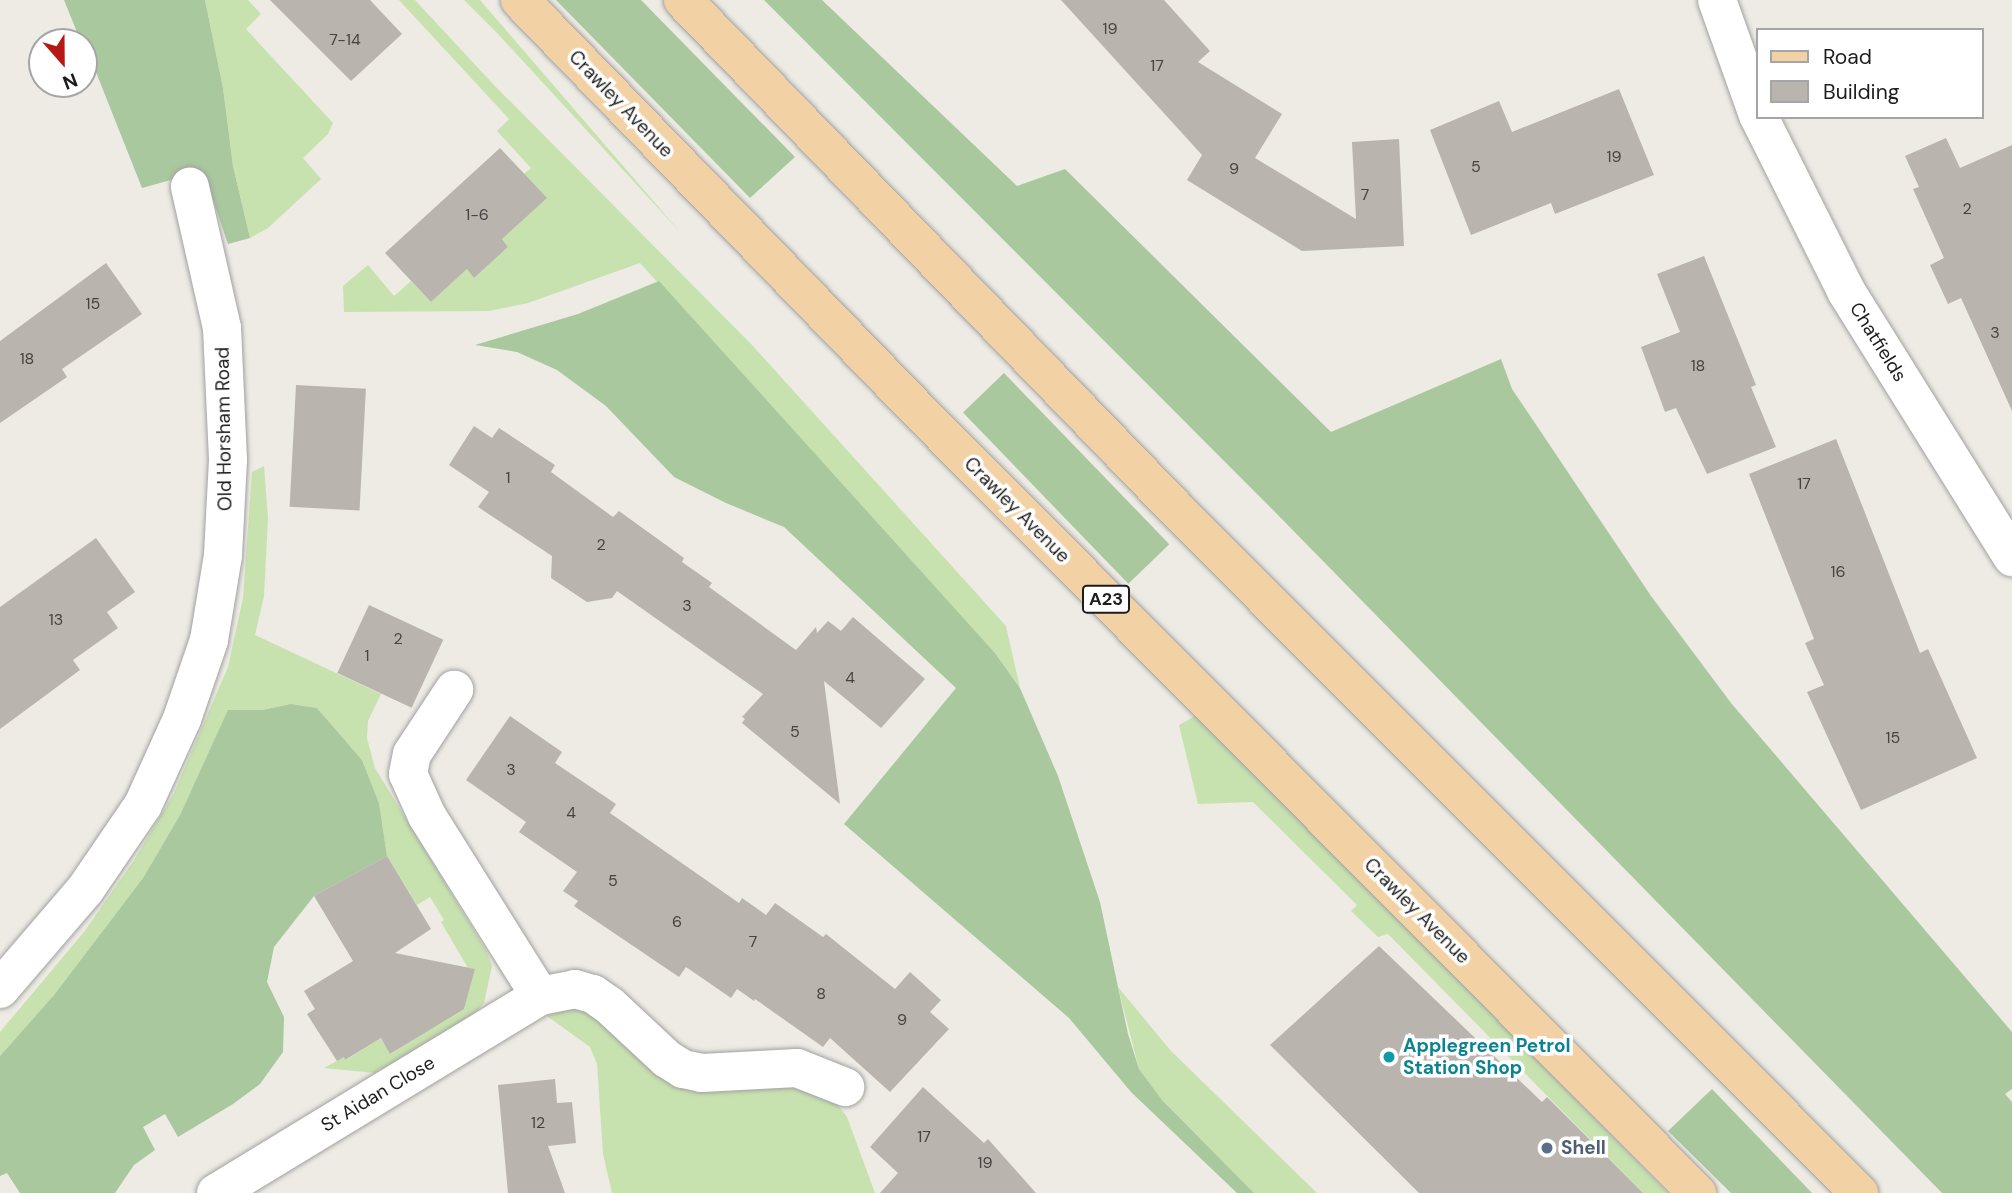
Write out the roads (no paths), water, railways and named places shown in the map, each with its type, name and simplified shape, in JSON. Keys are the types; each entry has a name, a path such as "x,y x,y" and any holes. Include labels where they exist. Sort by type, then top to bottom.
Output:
{"main road":[{"name":"Crawley Avenue","path":"520,0 920,412 1697,1193"},
{"path":"683,0 1178,511 1859,1193"}],"street":[{"name":"Chatfields","path":"1717,0 1756,108"},
{"name":"Chatfields","path":"1760,119 1846,291 2012,557"},
{"name":"Old Horsham Road","path":"0,989 85,890 143,805 182,719 209,640 223,555 228,446 222,328 190,187"},
{"path":"454,690 412,754 408,774 427,816 540,996"},
{"name":"St Aidan Close","path":"216,1193 540,996 575,989 593,994 609,1005 667,1059 684,1069 702,1073 797,1068 845,1087"}],"place":[{"name":"Applegreen Petrol Station Shop","path":"1389,1057"},
{"name":"Shell","path":"1547,1148"}]}
